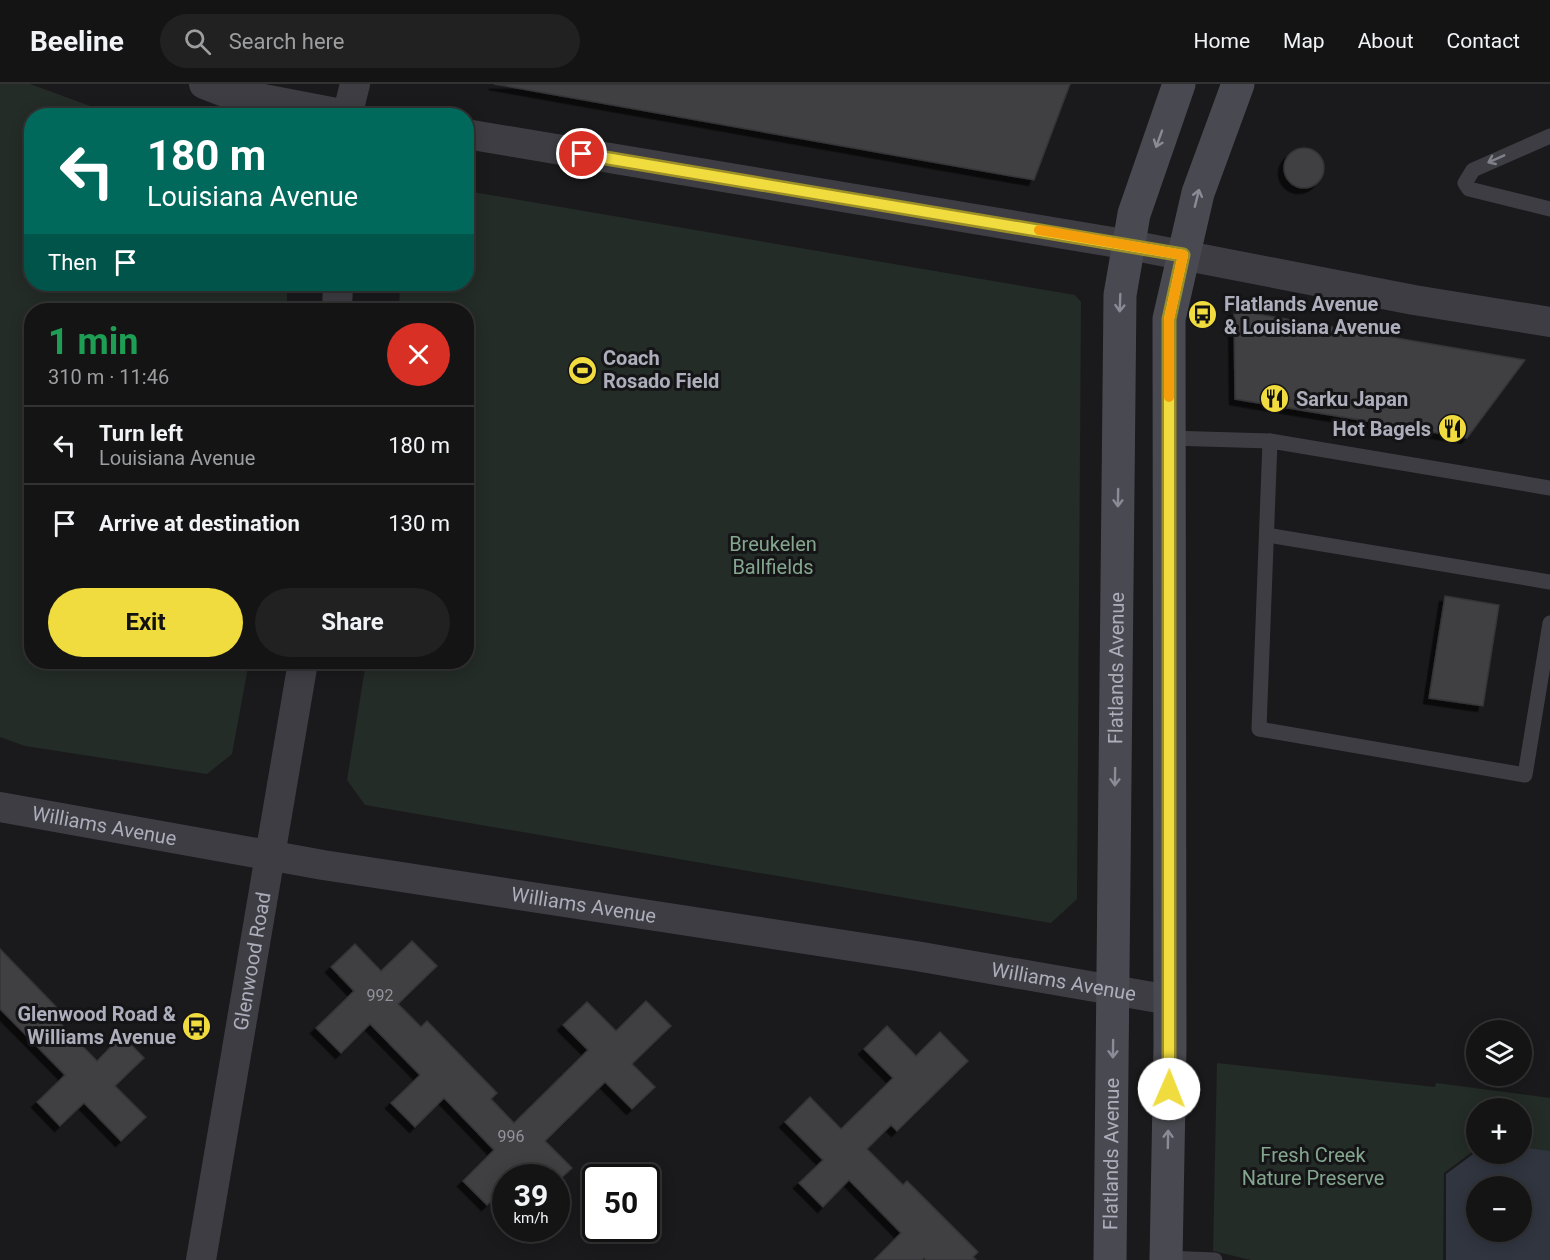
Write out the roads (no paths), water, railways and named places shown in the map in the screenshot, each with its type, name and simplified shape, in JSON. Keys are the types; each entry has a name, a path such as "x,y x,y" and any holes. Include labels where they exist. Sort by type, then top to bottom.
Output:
{"main road":[{"name":"Flatlands Avenue","path":"1110,1260 1120,295 1134,214 1179,84"},
{"path":"1166,1259 1170,1000 1169,319 1198,193 1238,84"}],"street":[{"path":"204,84 222,91 312,108"},
{"path":"350,108 355,84"},
{"path":"474,135 1130,245 1414,300 1550,322"},
{"name":"Glenwood Road","path":"201,1260 302,669"},
{"name":"Williams Avenue","path":"0,807 323,865 904,955 1170,1000"}],"lane":[{"path":"1550,136 1473,170 1465,183 1469,189 1550,209"},
{"path":"1168,438 1270,441 1550,488"},
{"path":"1270,441 1259,729 1525,775 1550,623"},
{"path":"1267,535 1550,582"},
{"path":"1166,1259 1215,1260"}],"place":[{"name":"Flatlands Avenue & Louisiana Avenue","path":"1203,315"},
{"name":"Coach Rosado Field","path":"582,370"},
{"name":"Sarku Japan","path":"1275,399"},
{"name":"Hot Bagels","path":"1452,429"},
{"name":"Glenwood Road & Williams Avenue","path":"197,1026"}],"park label":[{"name":"Breukelen Ballfields","path":"773,556"},
{"name":"Fresh Creek Nature Preserve","path":"1313,1166"}]}
